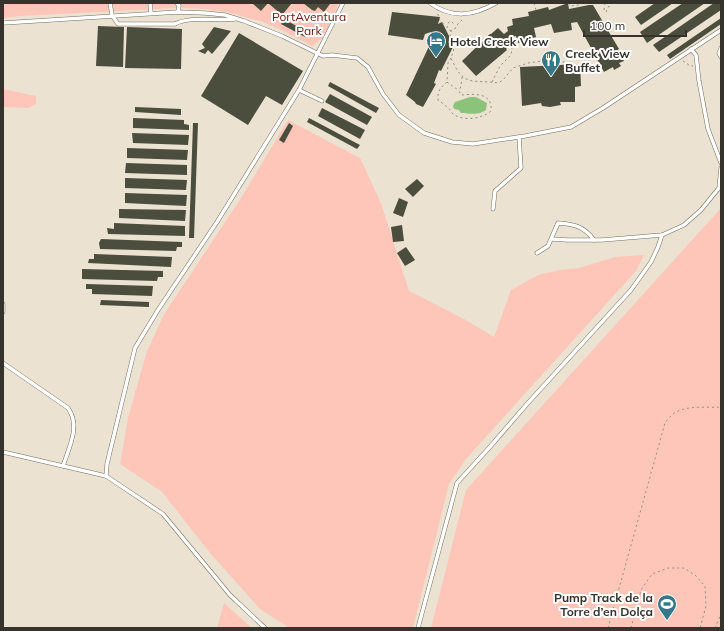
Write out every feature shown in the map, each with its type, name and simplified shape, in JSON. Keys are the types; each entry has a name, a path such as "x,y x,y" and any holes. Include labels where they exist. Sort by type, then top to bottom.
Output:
{"lane":[{"path":"106,3 110,4 112,15 118,24 175,24 181,20 222,21 238,19"},
{"path":"150,3 151,13"},
{"path":"177,3 179,6 178,12"},
{"path":"106,476 106,464 135,348 158,310 217,222 299,90 343,3"},
{"path":"430,3 439,10 465,14 485,9 496,3"},
{"path":"3,23 178,12 225,15 259,26 323,56 332,55 357,58 368,67 383,94 399,115 424,133 452,142 473,144 571,127 603,108 721,30"},
{"path":"721,48 719,53 721,57"},
{"path":"692,49 696,55 708,128 721,163"},
{"path":"299,90 322,101"},
{"path":"493,209 495,191 521,168 519,137"},
{"path":"552,239 594,240 662,235 684,225 701,210 718,188 721,168"},
{"path":"537,253 548,246 558,223 572,224 589,233 594,240"},
{"path":"418,628 457,482 631,290 651,262 662,235"},
{"path":"3,304 3,312"},
{"path":"3,364 68,408 73,414 75,423 73,434 63,466"},
{"path":"3,452 106,476 163,514 230,595 265,628"}],"path":[{"path":"534,3 536,10"},
{"path":"568,3 571,6 583,3"},
{"path":"605,3 604,10 606,12 608,7 611,6"},
{"path":"439,10 438,18 443,24 447,25 447,28 451,31"},
{"path":"447,82 448,63 454,49 450,36 451,31 455,29 464,18 465,14"},
{"path":"447,25 448,22 451,21 456,26"},
{"path":"491,82 500,66 511,56 513,41"},
{"path":"679,57 689,65 697,66"},
{"path":"451,58 462,77 477,83 484,81 498,83 503,80 513,68 528,63 549,60 570,63"},
{"path":"459,91 462,77"},
{"path":"447,82 459,91 461,95 478,94 484,96 489,100 492,106 491,111 486,116 474,118 458,117 438,100 437,94 440,87 447,82"},
{"path":"608,628 665,423 675,412 691,407 706,408 721,406"},
{"path":"631,628 641,590 652,574 668,568 684,568 695,574 705,586 706,606 700,628"},
{"path":"715,628 721,614"}],"green space":[{"name":"PortAventura Park","path":"3,3 339,3 324,37 312,46 260,21 226,12 179,8 3,18"},
{"path":"3,89 36,96 36,104 28,108 3,107"},
{"path":"288,120 360,158 381,203 409,291 466,320 494,337 511,290 538,275 560,270 579,268 615,257 644,255 636,271 466,459 449,484 413,628 289,628 260,609 210,553 162,492 120,464 128,418 146,354 163,316 241,198"},
{"path":"721,208 721,628 431,628 466,490"},
{"path":"224,603 252,628 217,628"}],"shaded area":[{"path":"470,97 476,97 487,103 486,110 474,114 461,113 459,110 454,109 453,106 455,102"}],"building":[{"path":"252,3 268,3 261,11"},
{"path":"268,3 292,3 282,15"},
{"path":"303,3 330,4 324,12 318,7 315,11 312,10"},
{"path":"568,3 569,9 593,5 619,49 624,61 619,63 621,66 614,70 613,67 604,72 577,22 571,23 572,30 554,33 551,24 534,28 536,37 518,43 516,36 509,38 508,39 512,43 506,49 507,50 476,76 462,61 498,28 504,34 508,31 507,27 513,25 512,19 529,16 528,12 548,7 549,10"},
{"path":"655,3 673,3 641,25 635,17"},
{"path":"683,3 705,3 647,43 640,32"},
{"path":"714,3 721,3 721,10 659,52 653,45"},
{"name":"Hotel Creek View","path":"392,12 440,17 438,24 442,22 451,40 448,42 454,45 441,71 439,70 434,83 436,84 423,107 416,104 406,95 432,40 431,32 425,34 423,40 388,35"},
{"path":"721,18 721,24 670,59 667,55"},
{"path":"284,19 300,28 301,26 305,28 304,30 308,32 305,37 281,24"},
{"path":"98,26 124,27 123,67 96,66"},
{"path":"127,27 182,29 181,69 125,68"},
{"path":"214,27 231,31 212,54 208,50 205,54 198,51 205,48 202,44"},
{"path":"314,28 322,31 320,36 312,32"},
{"path":"239,33 303,71 282,105 266,96 248,125 201,96"},
{"name":"Creek View Buffet","path":"580,64 581,86 575,87 575,102 560,102 561,105 550,107 542,106 541,103 522,106 520,67"},
{"path":"330,82 379,108 376,113 328,86"},
{"path":"330,94 372,117 367,125 325,102"},
{"path":"135,107 181,109 181,115 135,112"},
{"path":"322,108 365,130 360,139 318,116"},
{"path":"133,118 184,120 184,124 189,125 189,130 133,128"},
{"path":"309,118 360,145 357,149 307,122"},
{"path":"193,123 198,123 194,238 189,238"},
{"path":"289,123 293,126 284,143 279,140"},
{"path":"132,133 189,135 188,145 133,143"},
{"path":"127,148 188,150 187,160 127,158"},
{"path":"126,163 187,165 187,175 125,173"},
{"path":"125,178 187,180 186,190 125,188"},
{"path":"417,179 424,186 413,197 405,189"},
{"path":"125,193 187,195 186,206 125,203"},
{"path":"399,198 408,202 403,217 393,213"},
{"path":"119,209 186,210 185,221 119,218"},
{"path":"114,223 185,226 185,236 108,234 107,228 114,229"},
{"path":"402,225 404,241 393,242 391,227"},
{"path":"101,239 182,242 182,247 177,247 176,251 100,249 99,243"},
{"path":"406,247 415,260 405,266 397,253"},
{"path":"94,254 172,257 171,267 88,263 89,259 94,259"},
{"path":"82,269 163,271 163,277 158,277 157,281 82,279"},
{"path":"86,284 153,286 152,296 92,294 92,289 86,289"},
{"path":"101,300 149,302 149,307 100,305"}],"place":[{"name":"Hotel Creek View","path":"436,58"},
{"name":"Creek View Buffet","path":"551,77"},
{"name":"Pump Track de la Torre d’en Dolça","path":"667,621"}]}
